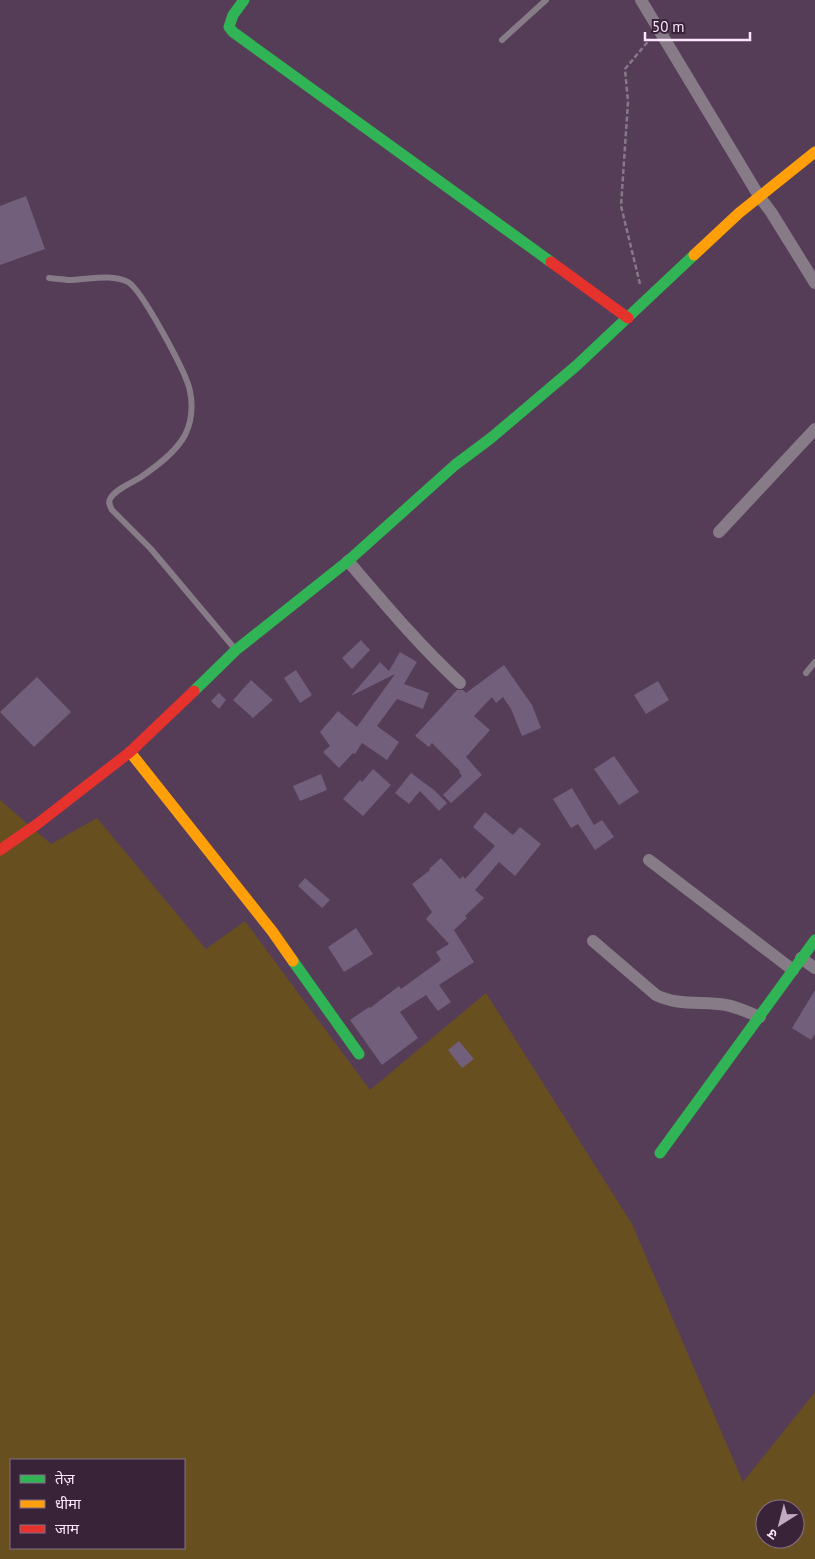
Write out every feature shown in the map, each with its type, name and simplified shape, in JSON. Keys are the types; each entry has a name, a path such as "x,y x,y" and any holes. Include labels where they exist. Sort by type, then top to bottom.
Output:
{"street":[{"path":"244,0 230,21 229,27 233,32 628,318"},
{"path":"641,0 759,196 815,283"},
{"path":"0,850 36,825 130,752 236,650 348,561 455,465 491,438 576,366 759,196 815,152"},
{"path":"719,532 815,429"},
{"path":"348,561 429,655 460,683"},
{"path":"130,752 272,931 359,1054"},
{"path":"649,860 793,970"},
{"path":"660,1153 815,940"},
{"path":"593,941 656,995 664,999 680,1003 727,1005 760,1017"},
{"path":"801,958 815,968"}],"lane":[{"path":"502,40 546,0"},
{"path":"49,278 68,280 109,278 129,282 150,309 170,347 190,388 192,406 190,423 184,437 174,450 143,476 117,492 109,503 112,510 150,549 236,650"},
{"path":"806,674 815,662"}],"path":[{"path":"644,301 621,206 628,102 625,70 659,29"}],"shaded area":[{"path":"0,800 51,844 97,818 206,949 245,921 370,1090 486,993 632,1224 743,1482 815,1392 815,1559 0,1559"}],"building":[{"path":"26,196 45,249 0,265 0,206"},
{"path":"361,640 370,650 352,669 342,658"},
{"path":"400,652 417,662 404,684 429,693 423,709 397,699 377,726 399,742 387,760 362,743 355,754 353,753 339,768 323,752 330,746 320,732 338,711 357,727 395,674 351,696 380,662 389,671"},
{"path":"504,665 532,705 541,728 522,736 511,709 503,697 496,703 492,697 474,716 490,730 466,757 482,775 451,803 443,795 462,776 460,771 432,743 429,747 415,736 457,690 463,690 466,693"},
{"path":"296,670 312,695 300,703 284,678"},
{"path":"37,677 71,712 34,747 0,712"},
{"path":"251,680 273,700 253,718 233,700"},
{"path":"658,681 669,700 646,714 634,695"},
{"path":"219,693 226,700 219,709 211,701"},
{"path":"614,756 639,792 619,805 594,769"},
{"path":"373,769 391,785 363,816 343,799"},
{"path":"411,773 434,790 447,803 439,811 420,791 409,804 395,793"},
{"path":"321,774 327,790 300,801 293,786"},
{"path":"572,788 594,825 602,820 614,837 595,850 578,824 571,828 553,799"},
{"path":"485,812 513,835 520,827 541,844 515,876 499,862 475,890 484,898 465,916 467,918 454,930 474,962 439,985 451,1002 438,1011 426,995 400,1012 418,1038 382,1065 350,1020 370,1008 399,986 401,989 441,960 436,952 449,944 426,919 432,912 412,884 430,870 441,858 460,879 463,876 465,879 495,846 473,827"},
{"path":"305,878 330,900 322,908 298,886"},
{"path":"356,928 373,954 344,972 328,947"},
{"path":"815,990 815,1034 811,1040 792,1028"},
{"path":"459,1041 474,1059 462,1068 448,1050"}],"traffic: fast":[{"path":"244,0 233,15 229,27 233,32 551,262"},
{"path":"194,691 236,650 348,561 455,465 491,438 576,366 694,255"},
{"path":"660,1153 815,940"},
{"path":"293,961 359,1054"}],"traffic: slow":[{"path":"694,255 739,213 815,152"},
{"path":"130,752 272,931 293,961"}],"traffic: jam":[{"path":"551,262 628,318"},
{"path":"0,850 36,825 130,752 194,691"}]}
